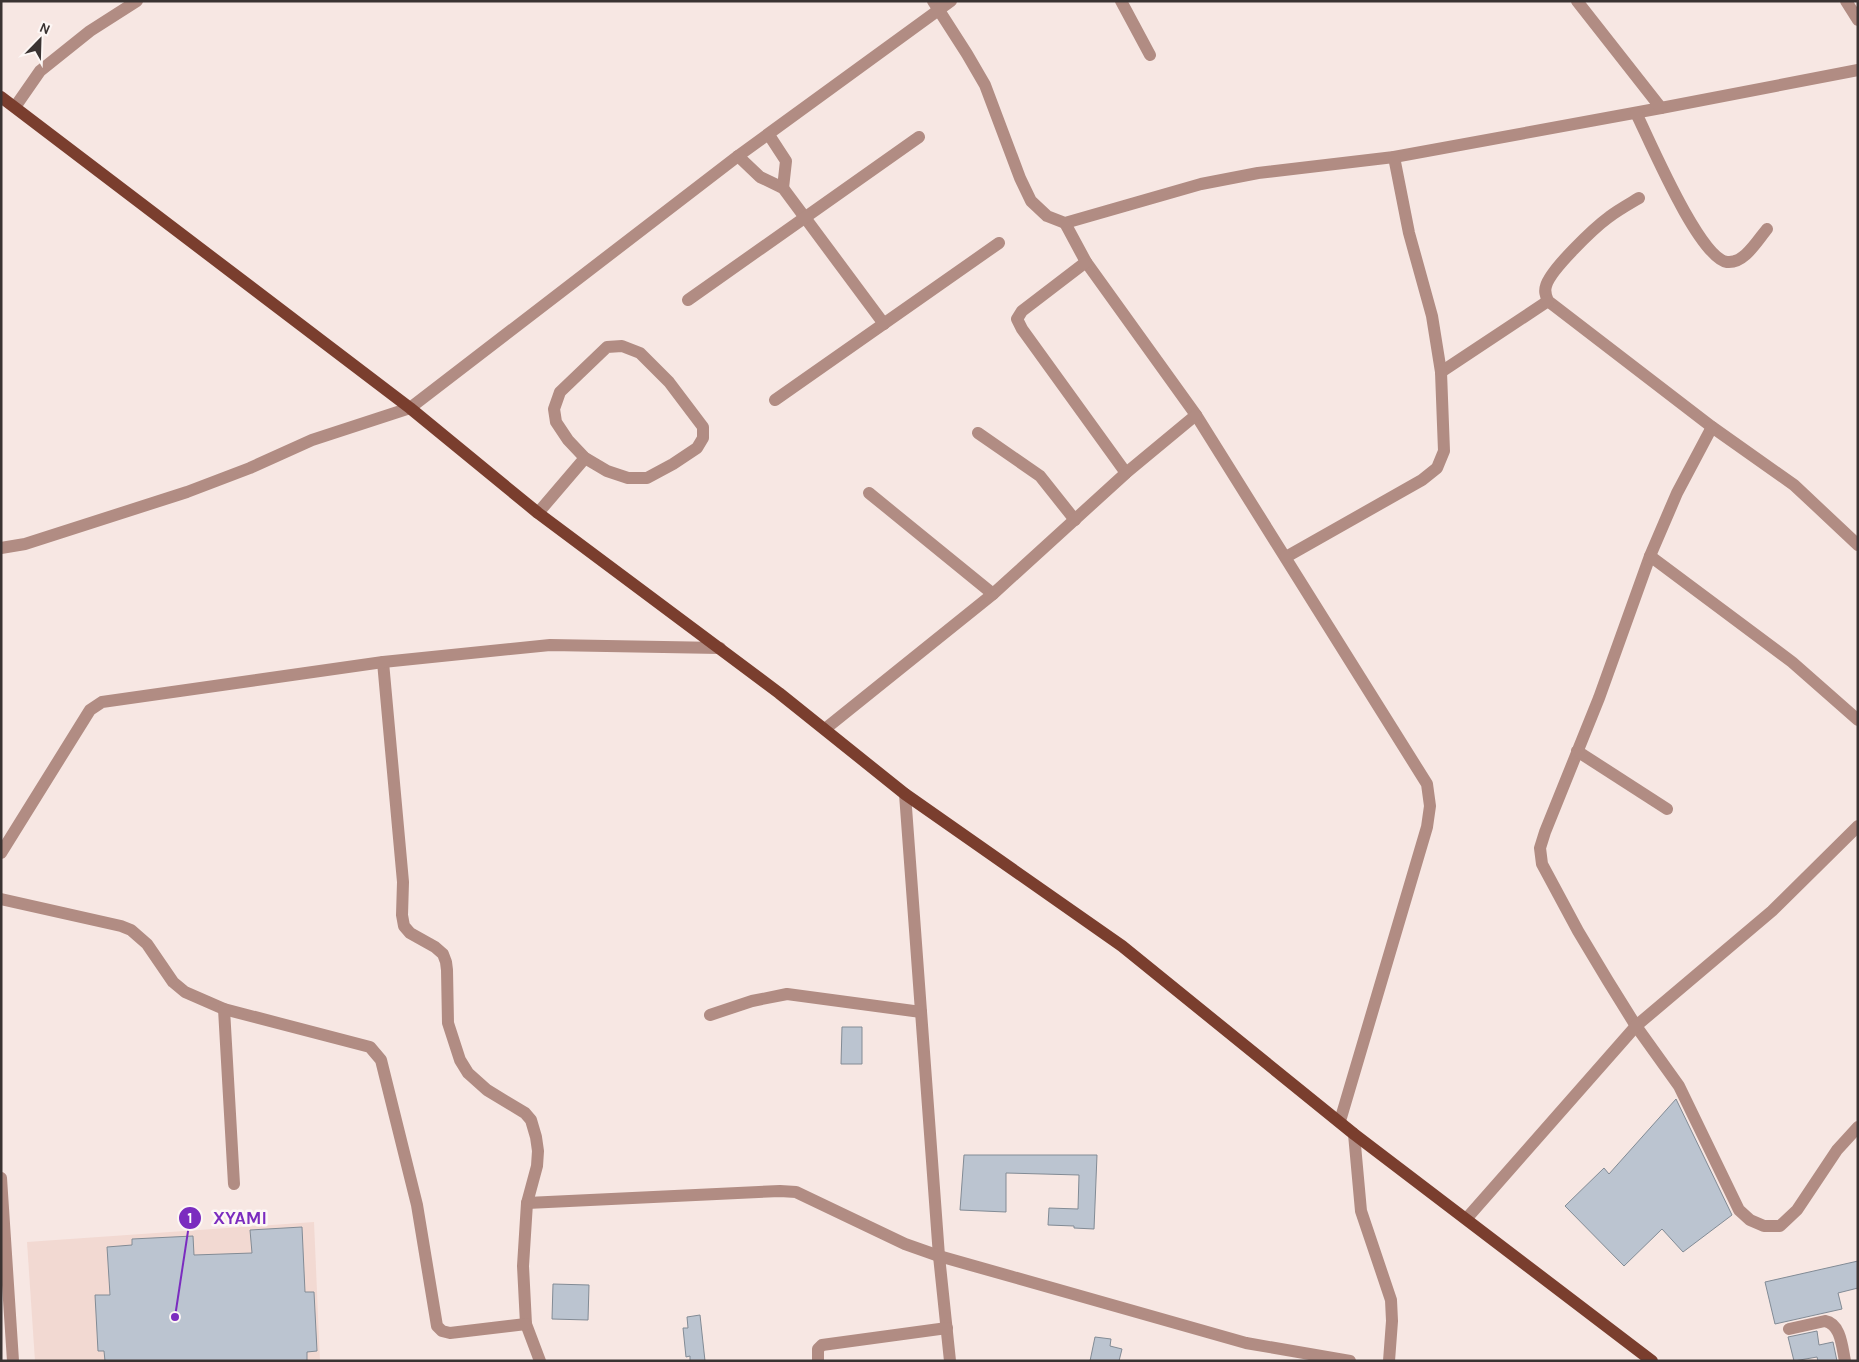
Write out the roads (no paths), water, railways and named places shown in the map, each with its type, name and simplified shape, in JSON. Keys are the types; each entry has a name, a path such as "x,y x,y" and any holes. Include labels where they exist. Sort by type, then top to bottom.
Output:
{"main road":[{"path":"1,97 410,408 538,513 720,648 825,729 904,794 1122,946 1340,1120 1354,1134 1467,1218 1652,1361"}],"street":[{"path":"15,107 40,70 90,31 137,1"},
{"path":"1,548 25,544 187,492 250,468 312,440 410,408 738,156 769,135 936,5 950,1"},
{"path":"1121,1 1150,55"},
{"path":"1577,1 1661,108"},
{"path":"1846,1 1858,20"},
{"path":"936,5 985,85 1020,178 1031,201 1047,216 1065,224 1086,262 1196,415 1427,784 1430,806 1426,827 1340,1120"},
{"path":"1065,224 1201,184 1258,173 1394,156 1636,113 1853,71 1858,61"},
{"path":"1636,113 1693,227 1717,257 1726,262 1738,260 1753,247 1767,229"},
{"path":"769,135 786,161 784,188"},
{"path":"688,300 918,137"},
{"path":"738,156 760,177 784,188 884,324"},
{"path":"1286,557 1422,480 1436,468 1444,451 1441,372 1432,316 1409,233 1394,156"},
{"path":"1639,198 1609,217 1575,249 1546,285 1545,294 1548,301 1712,427 1794,485 1858,545"},
{"path":"776,400 1000,243"},
{"path":"1086,262 1022,311 1017,319 1022,329 1126,473"},
{"path":"1441,372 1548,301"},
{"path":"622,346 640,353 670,382 703,427 703,438 697,448 647,478 628,478 606,471 586,458 568,440 556,422 554,409 560,392 607,347 622,346"},
{"path":"825,729 992,594 1126,473 1196,415"},
{"path":"1712,427 1677,493 1650,556 1599,698 1540,848 1542,864 1578,931 1636,1026 1679,1086 1728,1190 1739,1210 1750,1220 1764,1226 1780,1226 1797,1210 1837,1150 1858,1127"},
{"path":"978,433 1040,476 1075,520"},
{"path":"538,513 586,458"},
{"path":"868,492 992,594"},
{"path":"1650,556 1792,662 1858,720"},
{"path":"1,853 85,718 98,703 383,662 550,644 720,648"},
{"path":"383,662 403,882 402,915 404,926 410,933 435,947 443,954 448,970 448,1023 454,1045 468,1073 487,1090 525,1113 531,1120 538,1151 537,1166 526,1203 523,1266 526,1324 540,1361"},
{"path":"1577,751 1667,809"},
{"path":"904,794 939,1256 950,1361"},
{"path":"1467,1218 1636,1026 1772,911 1858,826"},
{"path":"1,899 121,926 131,930 147,944 178,988 185,992 224,1009 370,1047 381,1060 417,1205 437,1326 442,1331 450,1333 526,1324"},
{"path":"710,1015 752,1001 787,994 921,1012"},
{"path":"224,1009 234,1184"},
{"path":"1354,1134 1361,1211 1391,1300 1392,1321 1389,1361"},
{"path":"1,1178 13,1361"},
{"path":"526,1203 790,1190 905,1244 939,1256 1246,1343 1350,1361"},
{"path":"1789,1329 1825,1321 1830,1322 1835,1325 1837,1330 1845,1361"},
{"path":"818,1361 818,1349 822,1345 947,1328"}],"place":[{"name":"XYAMI","path":"175,1317"}]}
